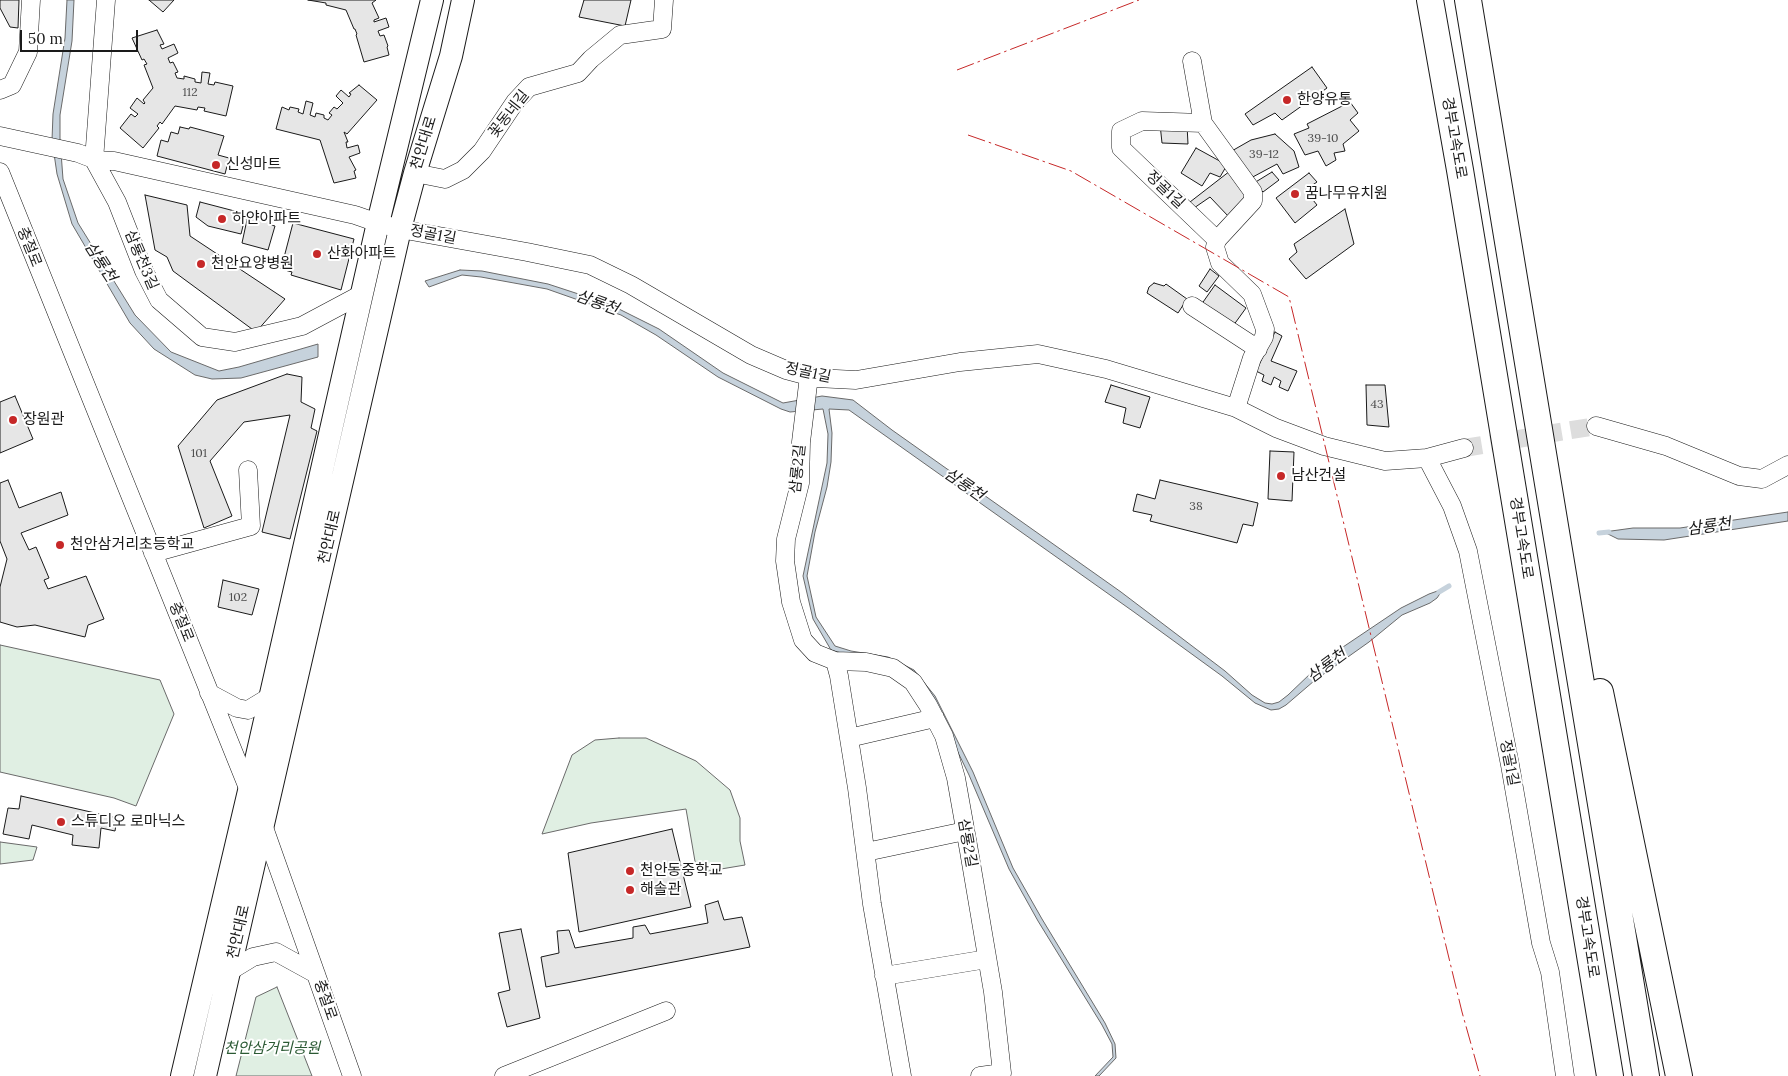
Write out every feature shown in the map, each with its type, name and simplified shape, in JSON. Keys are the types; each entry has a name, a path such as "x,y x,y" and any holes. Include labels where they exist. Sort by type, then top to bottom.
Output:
{"highway":[{"name":"경부고속도로","path":"1430,0 1460,170 1610,1076"},
{"path":"1468,0 1646,1076"},
{"path":"1494,153 1679,1076"}],"main road":[{"name":"천안대로","path":"182,1076 271,696 378,223 432,0"},
{"name":"천안대로","path":"205,1076 400,229 450,56 463,0"}],"street":[{"path":"0,90 12,85 28,52 31,0"},
{"path":"94,160 106,0"},
{"name":"꽃동네길","path":"415,173 445,179 463,170 482,150 515,102 529,87 578,73 591,59 620,35 662,29 664,0"},
{"path":"1192,61 1203,123 1253,192 1254,201 1217,240 1216,247 1220,263 1252,294 1265,329 1264,337 1252,358 1236,408"},
{"name":"정골1길","path":"1203,123 1142,121 1121,131 1121,148 1217,240"},
{"name":"정골1길","path":"0,136 78,153 115,168 355,222 378,223 400,229 590,265 631,285 751,355 786,370 808,384 816,378 856,380 960,362 1038,354 1106,369 1236,408 1276,428 1324,446 1385,461 1427,458 1464,448"},
{"name":"삼룡천3길","path":"94,160 117,202 144,271 159,300 202,337 236,342 302,326 362,294"},
{"name":"충절로","path":"0,172 264,826 352,1076"},
{"path":"1192,306 1258,349"},
{"name":"삼룡2길","path":"808,384 801,442 800,483 786,539 785,561 791,602 803,640 815,653 835,661 866,662 893,668 913,682 944,736 956,778 965,830 987,959 1002,1073 980,1076"},
{"path":"1596,426 1666,446 1739,476 1762,480 1788,465"},
{"name":"정골1길","path":"1427,458 1452,506 1468,551 1510,765 1541,943 1550,972 1565,1076"},
{"path":"153,553 251,526 248,470"},
{"path":"835,661 849,738 872,904 902,1076"},
{"path":"209,693 237,708 248,710 271,696"},
{"path":"849,738 935,718"},
{"path":"866,852 965,830"},
{"path":"230,970 253,957 276,952 316,974"},
{"path":"884,976 987,959"},
{"path":"504,1076 666,1010"}],"green space":[{"path":"0,645 160,680 174,714 136,806 114,798 0,772"},
{"path":"646,738 696,761 730,790 740,818 740,841 745,865 697,873 686,809 591,823 542,834 572,755 595,740"},
{"path":"0,842 37,847 33,860 0,864"},
{"name":"천안삼거리공원","path":"277,987 312,1076 236,1076 256,997"}],"water":[{"path":"67,0 74,0 72,41 60,115 63,179 78,223 135,315 171,352 219,371 318,344 318,357 241,378 212,379 195,375 154,349 130,323 72,224 57,174 52,140 53,114 65,38"},
{"path":"460,270 482,271 548,284 609,304 659,329 723,373 783,403 822,396 853,400 892,430 1121,592 1225,671 1252,695 1265,703 1279,702 1343,647 1401,608 1443,589 1437,598 1402,615 1369,642 1314,681 1286,705 1279,709 1271,710 1255,703 1222,676 1134,612 849,410 829,409 832,433 831,462 807,576 816,617 835,646 851,651 888,657 914,670 935,696 973,772 1013,868 1105,1023 1115,1044 1116,1058 1099,1076 1095,1076 1113,1057 1112,1044 1009,869 969,775 932,699 911,673 831,650 813,619 803,576 827,463 828,434 823,409 790,412 781,409 718,377 656,335 621,315 547,289 462,275 429,287 425,281"},
{"path":"1788,512 1788,521 1664,540 1618,539 1604,532 1633,528 1680,528"}],"building":[{"path":"0,0 19,0 18,28 10,27 0,8"},
{"path":"149,0 174,0 163,12"},
{"path":"308,0 376,0 372,3 379,18 374,20 374,22 386,18 389,27 378,31 380,36 384,35 389,55 364,62 357,34 346,10 326,5 326,3"},
{"path":"584,0 631,0 625,26 579,17"},
{"path":"157,30 164,44 160,45 162,49 174,44 178,53 168,58 170,63 173,62 178,72 175,73 177,78 184,79 184,76 201,83 202,72 210,73 208,84 214,85 215,82 233,86 226,116 204,111 205,108 198,107 197,110 175,106 162,124 160,122 157,126 159,128 143,148 120,128 131,114 135,117 138,114 130,108 137,98 144,104 143,100 153,88 144,65 147,64 144,59 142,60 132,38"},
{"name":"한양유통","path":"1312,67 1327,88 1282,120 1275,113 1253,125 1245,114"},
{"path":"359,85 377,100 347,134 344,132 348,142 346,142 347,148 358,145 360,153 349,157 356,170 354,171 356,178 334,183 320,140 276,129 282,107 289,110 290,107 299,109 298,112 303,114 306,101 313,103 310,115 315,117 316,113 324,115 324,118 328,120 332,115 329,113 334,107 337,109 343,103 336,96 341,90 349,97 351,94 349,93"},
{"path":"1350,102 1358,113 1350,120 1359,131 1343,144 1345,151 1334,153 1336,160 1326,166 1318,151 1305,155 1294,134 1309,128 1307,124"},
{"path":"1160,124 1187,125 1188,144 1162,143"},
{"path":"180,127 189,129 190,127 224,136 218,155 229,158 225,174 157,156 161,140 168,142 171,132 178,134"},
{"path":"1275,134 1294,151 1299,167 1283,174 1277,164 1249,179 1230,152 1251,140"},
{"path":"1196,148 1227,165 1220,177 1210,173 1202,186 1181,173"},
{"path":"1230,171 1251,196 1229,217 1210,197 1194,208 1190,202"},
{"path":"1272,172 1279,180 1263,192 1254,183"},
{"name":"꿈나무유치원","path":"1309,173 1317,182 1305,190 1317,205 1295,223 1276,198"},
{"name":"천안요양병원","path":"145,195 187,205 190,236 285,299 256,332 173,271 167,257 155,250"},
{"name":"하얀아파트","path":"200,202 246,214 241,234 208,226 196,217"},
{"path":"1345,209 1354,244 1306,279 1289,259 1297,252 1294,244"},
{"path":"248,215 272,222 271,225 275,226 268,250 242,243"},
{"name":"산화아파트","path":"293,223 354,239 341,290 291,275 292,272 281,269"},
{"path":"1210,269 1219,276 1207,292 1199,286"},
{"path":"1154,283 1164,286 1166,284 1187,299 1178,313 1147,293 1149,287"},
{"path":"1215,285 1246,308 1233,326 1201,305"},
{"path":"1275,332 1282,336 1271,361 1297,371 1288,391 1279,387 1281,381 1274,377 1271,385 1262,381 1264,375 1256,371"},
{"path":"287,374 302,377 301,402 315,409 311,428 317,431 290,539 262,532 290,415 244,422 210,461 232,516 204,528 178,446 217,400"},
{"path":"1111,385 1150,397 1140,428 1123,423 1126,408 1105,402"},
{"path":"1366,385 1385,385 1389,427 1367,425"},
{"name":"장원관","path":"15,396 33,439 0,453 0,402"},
{"name":"남산건설","path":"1270,451 1294,452 1292,501 1268,499"},
{"path":"8,480 19,508 61,492 68,515 21,533 29,550 36,547 49,578 44,580 48,589 86,576 104,619 88,625 85,637 35,625 17,627 0,622 0,587 7,559 0,541 0,483"},
{"path":"1160,480 1258,503 1253,526 1243,524 1237,543 1150,521 1152,515 1133,511 1137,494 1155,499"},
{"path":"223,580 259,589 252,615 218,607"},
{"name":"스튜디오 로마닉스","path":"21,796 117,818 115,831 101,828 99,848 72,845 73,835 32,825 29,839 3,834 8,808 19,809"},
{"name":"해솔관","path":"672,829 691,907 579,932 568,853"},
{"path":"718,901 724,920 742,917 750,947 546,987 541,957 559,953 557,931 569,930 575,948 633,938 633,927 645,925 650,934 708,923 705,905"},
{"path":"521,929 540,1018 507,1027 498,993 510,990 499,933"}],"waterway":[{"name":"삼룡천","path":"1599,533 1609,532"},
{"name":"삼룡천","path":"1439,592 1449,586"}],"tunnel":[{"path":"1464,448 1596,426"}],"power":[{"path":"957,70 1139,0"},
{"path":"968,135 1071,171 1289,297 1462,1012 1480,1076"}],"place":[{"name":"한양유통","path":"1287,100"},
{"name":"신성마트","path":"216,165"},
{"name":"꿈나무유치원","path":"1295,194"},
{"name":"하얀아파트","path":"222,219"},
{"name":"산화아파트","path":"317,254"},
{"name":"천안요양병원","path":"201,264"},
{"name":"장원관","path":"13,420"},
{"name":"남산건설","path":"1281,476"},
{"name":"천안삼거리초등학교","path":"60,545"},
{"name":"스튜디오 로마닉스","path":"61,822"},
{"name":"천안동중학교","path":"630,871"},
{"name":"해솔관","path":"630,890"}]}
